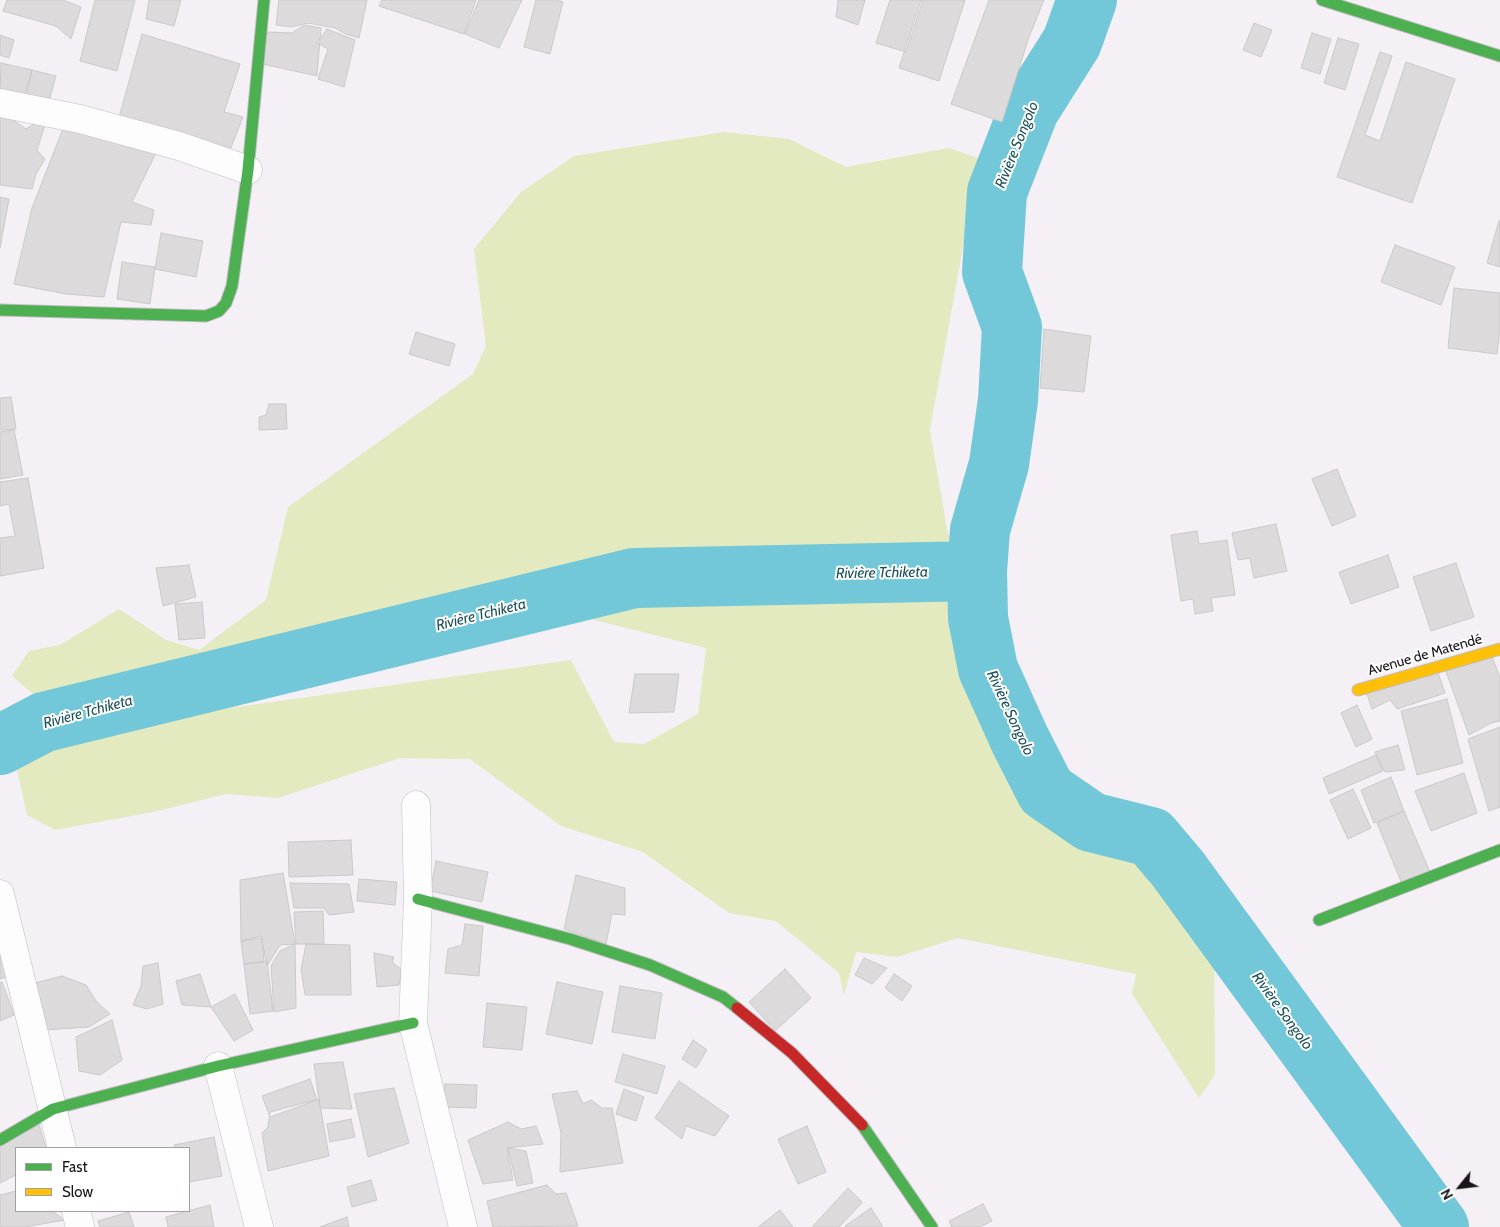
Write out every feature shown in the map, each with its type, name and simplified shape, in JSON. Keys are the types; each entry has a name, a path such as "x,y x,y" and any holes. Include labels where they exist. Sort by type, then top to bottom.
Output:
{"street":[{"path":"0,310 206,316 219,311 226,304 232,286 248,170 264,0"},
{"path":"1322,0 1500,56"},
{"path":"0,103 80,119 143,136 179,146 248,170"},
{"name":"Avenue de Matendé","path":"1358,690 1500,649"},
{"path":"416,805 418,899 413,1023 463,1227"},
{"path":"1319,920 1500,850"},
{"path":"0,894 62,1147"},
{"path":"418,899 570,939 650,965 723,997 792,1053 864,1128 932,1227"},
{"path":"0,1140 53,1109 218,1066 413,1023"},
{"path":"218,1066 259,1227"},
{"path":"76,1212 80,1227"}],"green space":[{"path":"724,132 789,139 846,167 948,148 979,158 930,430 948,535 981,539 984,623 1013,705 1043,773 1101,827 1167,849 1209,910 1214,921 1215,1075 1199,1098 1132,994 1136,974 958,938 897,957 856,952 844,995 839,973 776,921 729,913 643,852 561,826 470,759 400,758 278,798 226,794 153,812 55,830 27,815 14,756 151,719 571,660 614,742 644,744 698,714 706,648 539,606 459,633 356,643 139,692 38,698 12,676 29,651 60,645 119,609 166,640 199,650 266,600 288,507 473,374 486,346 474,249 521,192 574,156"}],"building":[{"path":"7,0 63,0 81,7 71,39 56,26 3,11"},
{"path":"95,0 135,0 117,71 80,61"},
{"path":"149,0 181,0 174,26 146,19"},
{"path":"279,0 367,0 359,38 335,28 308,23 291,27 276,25"},
{"path":"382,0 476,0 464,34 379,6"},
{"path":"479,0 522,0 499,48 465,34"},
{"path":"536,0 563,2 550,54 524,47"},
{"path":"838,0 865,0 858,25 836,17"},
{"path":"890,0 923,0 906,52 876,43"},
{"path":"921,0 965,0 939,81 899,68"},
{"path":"989,0 1044,0 1029,37 1002,122 951,104"},
{"path":"1254,23 1272,30 1261,57 1243,50"},
{"path":"304,25 321,28 317,76 258,63 268,32 292,33"},
{"path":"327,29 355,40 344,87 318,79 328,49 317,43"},
{"path":"1312,33 1331,39 1320,74 1301,68"},
{"path":"142,34 240,64 224,112 243,117 230,150 118,121"},
{"path":"0,35 14,40 9,58 0,55"},
{"path":"1338,38 1359,44 1345,90 1324,83"},
{"path":"1380,52 1392,56 1365,135 1380,141 1406,62 1455,79 1412,203 1337,177"},
{"path":"1,63 32,70 25,102 0,97"},
{"path":"32,70 56,76 49,101 25,95"},
{"path":"0,111 26,129 48,115 37,150 45,159 36,174 32,189 0,185"},
{"path":"64,126 157,151 132,202 154,210 151,225 121,222 104,297 66,294 14,284 32,208"},
{"path":"0,197 9,199 0,248"},
{"path":"1500,221 1500,267 1487,263"},
{"path":"161,233 203,241 196,277 155,269"},
{"path":"1395,245 1455,267 1441,305 1381,282"},
{"path":"122,262 155,267 150,304 117,299"},
{"path":"1454,288 1500,293 1500,328 1497,354 1448,348"},
{"path":"1044,329 1091,336 1084,392 1040,388"},
{"path":"416,332 455,344 449,366 409,354"},
{"path":"11,397 16,429 0,430 0,398"},
{"path":"269,404 286,404 287,429 259,430 259,417 266,415"},
{"path":"14,430 23,475 0,479 0,432"},
{"path":"1337,469 1356,516 1332,526 1312,479"},
{"path":"28,478 44,568 0,576 0,538 15,536 9,504 0,506 0,482"},
{"path":"1276,524 1287,571 1254,578 1250,558 1238,560 1232,533"},
{"path":"1197,531 1199,544 1227,540 1235,595 1211,598 1213,611 1195,614 1193,599 1181,601 1171,535"},
{"path":"1388,555 1399,587 1351,604 1339,572"},
{"path":"1456,563 1474,617 1431,631 1413,577"},
{"path":"189,565 196,597 163,606 156,568"},
{"path":"202,602 205,638 179,640 175,604"},
{"path":"1490,651 1500,678 1500,721 1491,723 1469,735 1444,666"},
{"path":"1436,667 1445,693 1397,709 1390,700 1372,709 1366,691"},
{"path":"635,674 679,674 674,712 629,713"},
{"path":"1447,699 1463,763 1417,775 1401,711"},
{"path":"1357,705 1372,739 1356,747 1341,713"},
{"path":"1500,727 1500,807 1489,811 1468,739"},
{"path":"1398,745 1405,770 1385,772 1375,752"},
{"path":"1376,755 1383,771 1329,794 1323,778"},
{"path":"1464,773 1477,813 1431,831 1415,791"},
{"path":"1391,777 1404,811 1374,823 1361,790"},
{"path":"1353,789 1371,828 1348,839 1330,800"},
{"path":"1404,811 1430,872 1402,884 1377,823"},
{"path":"351,840 353,875 289,877 288,842"},
{"path":"436,861 488,872 482,902 430,891"},
{"path":"283,873 295,944 280,945 267,966 261,936 241,941 240,880"},
{"path":"576,875 625,888 625,915 612,914 606,944 564,929"},
{"path":"359,879 397,882 395,905 357,901"},
{"path":"290,883 349,884 354,912 329,915 324,908 294,908"},
{"path":"323,911 324,944 296,944 294,912"},
{"path":"465,924 483,926 479,976 445,973 448,949 462,945"},
{"path":"262,938 264,962 244,964 241,941"},
{"path":"295,944 296,1008 274,1012 271,966 280,951"},
{"path":"306,944 350,945 351,995 305,995 301,970"},
{"path":"374,953 394,957 392,962 402,970 399,985 377,987"},
{"path":"0,955 7,977 0,979"},
{"path":"864,958 887,968 872,984 855,975"},
{"path":"267,961 273,1011 250,1014 244,964"},
{"path":"158,963 163,1004 147,1009 133,1005 141,986 143,966"},
{"path":"785,969 811,998 775,1031 749,1002"},
{"path":"200,974 211,1007 182,1005 176,981"},
{"path":"894,974 912,986 902,1001 885,988"},
{"path":"62,976 86,985 96,1001 110,1014 89,1027 45,1030 27,985"},
{"path":"2,982 14,1015 0,1021 0,983"},
{"path":"557,982 603,992 592,1044 546,1034"},
{"path":"620,986 662,993 655,1039 612,1032"},
{"path":"235,994 253,1030 234,1041 211,1007"},
{"path":"487,1003 527,1007 522,1050 483,1047"},
{"path":"112,1020 122,1060 100,1075 79,1071 76,1037"},
{"path":"693,1040 707,1050 696,1068 682,1059"},
{"path":"623,1054 665,1066 657,1094 615,1082"},
{"path":"343,1062 352,1109 320,1108 314,1064"},
{"path":"310,1079 317,1100 270,1117 262,1096"},
{"path":"679,1081 729,1116 715,1136 686,1126 682,1139 655,1118"},
{"path":"445,1084 477,1085 476,1108 444,1107"},
{"path":"394,1088 409,1143 368,1157 354,1094"},
{"path":"624,1089 644,1097 636,1121 616,1114"},
{"path":"577,1091 583,1104 591,1100 602,1108 612,1108 623,1163 560,1172 561,1133 552,1094"},
{"path":"319,1099 329,1156 268,1171 262,1133 268,1127 270,1112"},
{"path":"351,1119 355,1137 330,1142 327,1124"},
{"path":"508,1122 521,1129 536,1126 543,1144 507,1148 513,1180 483,1184 468,1140"},
{"path":"39,1125 46,1147 15,1147 15,1176 0,1183 0,1145"},
{"path":"807,1126 826,1172 798,1184 778,1139"},
{"path":"214,1137 222,1176 190,1182 190,1147 175,1147 174,1145"},
{"path":"508,1148 526,1151 533,1183 517,1186"},
{"path":"371,1180 377,1200 352,1207 347,1187"},
{"path":"547,1185 556,1194 566,1193 578,1226 493,1227 487,1201"},
{"path":"848,1188 862,1202 859,1206 839,1227 812,1227"},
{"path":"15,1191 15,1212 53,1212 65,1220 25,1227 0,1227 0,1195"},
{"path":"983,1204 992,1221 980,1227 952,1227 949,1221"},
{"path":"210,1205 214,1227 168,1227 166,1217"},
{"path":"871,1208 883,1227 845,1226"},
{"path":"780,1210 793,1227 758,1227"},
{"path":"129,1212 134,1227 100,1227 98,1221"},
{"path":"347,1217 349,1227 320,1227"}],"waterway":[{"name":"Rivière Songolo","path":"1087,0 1072,42 1029,110 997,192 992,272 1012,327 1008,400 999,464 980,530 977,571 978,618 988,669 1020,740 1046,791 1091,822 1151,837 1178,869 1439,1227"},
{"name":"Rivière Tchiketa","path":"0,745 44,722 634,578 977,571"}],"traffic: fast":[{"path":"0,310 206,316 219,311 226,303 232,286 248,170 264,0"},
{"path":"1322,0 1500,56"},
{"path":"1319,920 1500,850"},
{"path":"418,899 570,939 650,965 723,997 737,1008"},
{"path":"0,1140 53,1109 218,1066 413,1023"},
{"path":"862,1125 932,1227"}],"traffic: slow":[{"path":"1358,690 1500,649"}],"traffic: jam":[{"path":"737,1008 792,1053 862,1125"}]}
